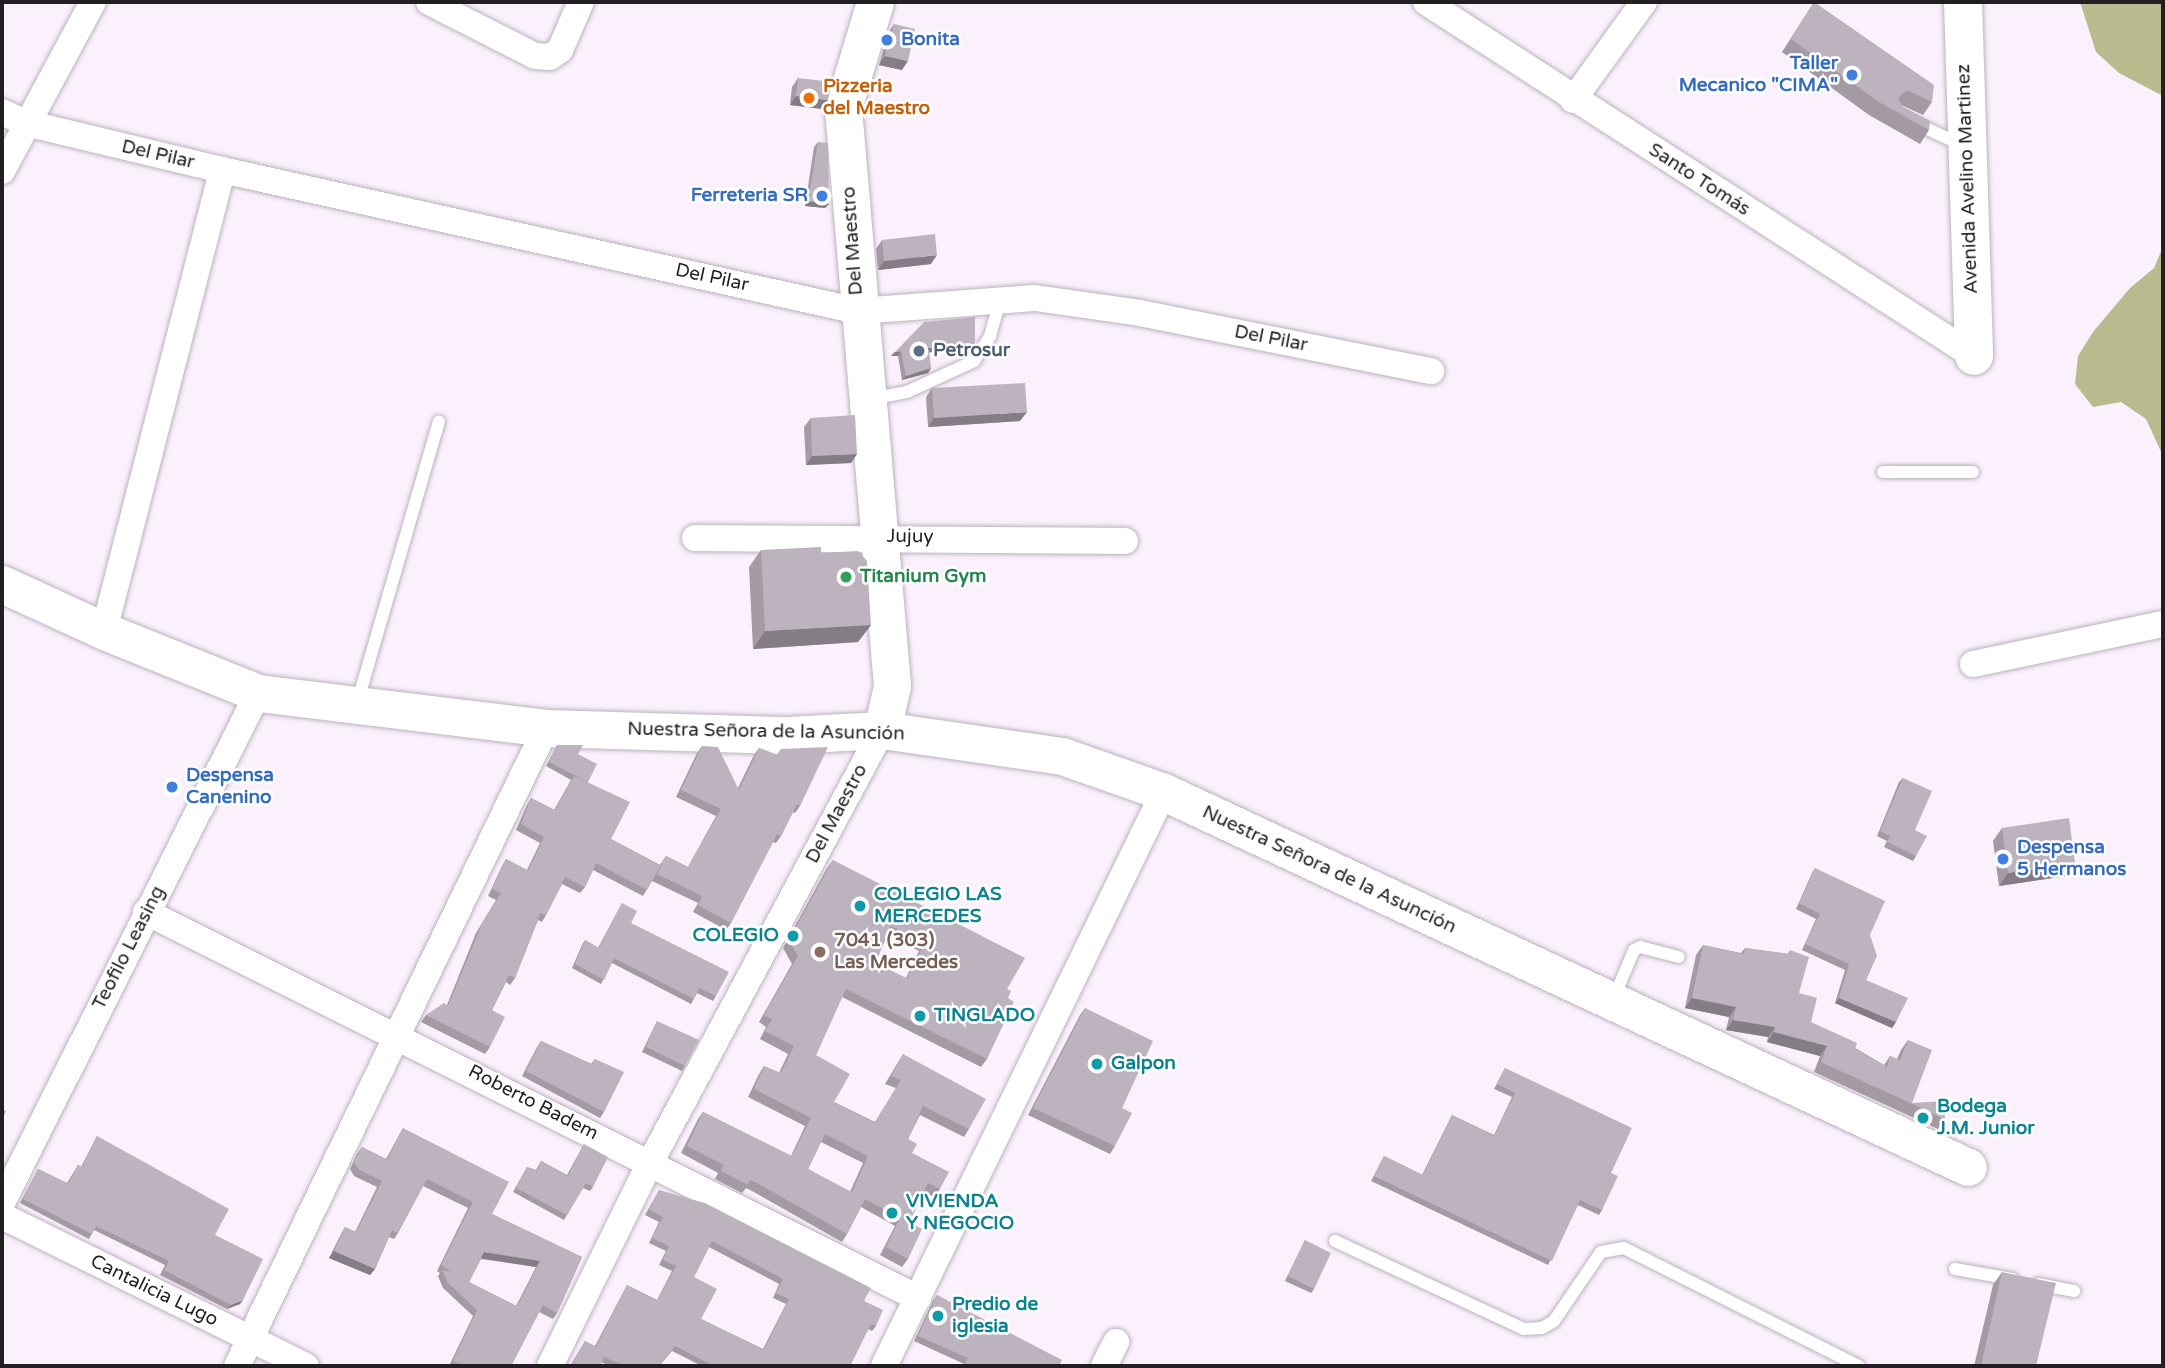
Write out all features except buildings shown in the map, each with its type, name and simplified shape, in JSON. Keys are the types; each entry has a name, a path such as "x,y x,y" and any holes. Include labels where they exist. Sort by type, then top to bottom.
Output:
{"main road":[{"name":"Avenida Avelino Martinez","path":"1963,2 1974,356"}],"street":[{"path":"2,171 93,2"},
{"path":"429,2 535,56 550,57 560,50 581,2"},
{"name":"Del Maestro","path":"550,1366 650,1163 882,730 892,686 864,400 843,108 875,2"},
{"name":"Santo Tomás","path":"1426,2 1573,100 1974,356"},
{"path":"1573,100 1644,2"},
{"name":"Del Pilar","path":"2,112 26,124 222,170 858,311 1035,298 1140,313 1431,371"},
{"path":"104,631 222,170"},
{"name":"Jujuy","path":"695,538 876,537 1125,541"},
{"name":"Nuestra Señora de la Asunción","path":"2,584 104,631 258,693 546,728 788,735 882,730 1062,756 1164,792 1277,849 1613,1000 1968,1167"},
{"path":"1972,664 2163,624"},
{"name":"Teofilo Leasing","path":"2,1203 258,693"},
{"path":"237,1366 253,1338 546,728"},
{"path":"884,1366 1164,792"},
{"name":"Roberto Badem","path":"146,912 398,1035 918,1298"},
{"name":"Cantalicia Lugo","path":"2,1216 306,1366"},
{"path":"1104,1366 1115,1342"}],"lane":[{"path":"1907,118 1967,148"},
{"path":"864,400 907,393 974,361 990,336 1000,302"},
{"path":"356,707 439,422"},
{"path":"1882,472 1973,472"},
{"path":"1613,1000 1634,950 1640,947 1679,957"},
{"path":"1335,1241 1524,1329 1542,1328 1554,1321 1601,1252 1624,1248 1859,1366"},
{"path":"1955,1269 2074,1291"}],"green space":[{"path":"2080,2 2163,2 2163,96 2119,73 2096,52"},
{"path":"2163,247 2163,456 2146,419 2121,402 2093,407 2075,384 2078,356 2093,332 2130,288 2154,268"}],"place":[{"name":"Bonita","path":"887,40"},
{"name":"Taller Mecanico \"CIMA\"","path":"1852,75"},
{"name":"Pizzeria del Maestro","path":"809,98"},
{"name":"Ferreteria SR","path":"822,196"},
{"name":"Petrosur","path":"919,351"},
{"name":"Titanium Gym","path":"846,577"},
{"name":"Despensa Canenino","path":"172,787"},
{"name":"Despensa 5 Hermanos","path":"2003,859"},
{"name":"COLEGIO LAS MERCEDES","path":"860,906"},
{"name":"COLEGIO","path":"793,936"},
{"name":"7041 (303) Las Mercedes","path":"820,952"},
{"name":"TINGLADO","path":"920,1016"},
{"name":"Galpon","path":"1097,1064"},
{"name":"Bodega J.M. Junior","path":"1923,1118"},
{"name":"VIVIENDA Y NEGOCIO","path":"892,1213"},
{"name":"Predio de iglesia","path":"938,1316"}]}
